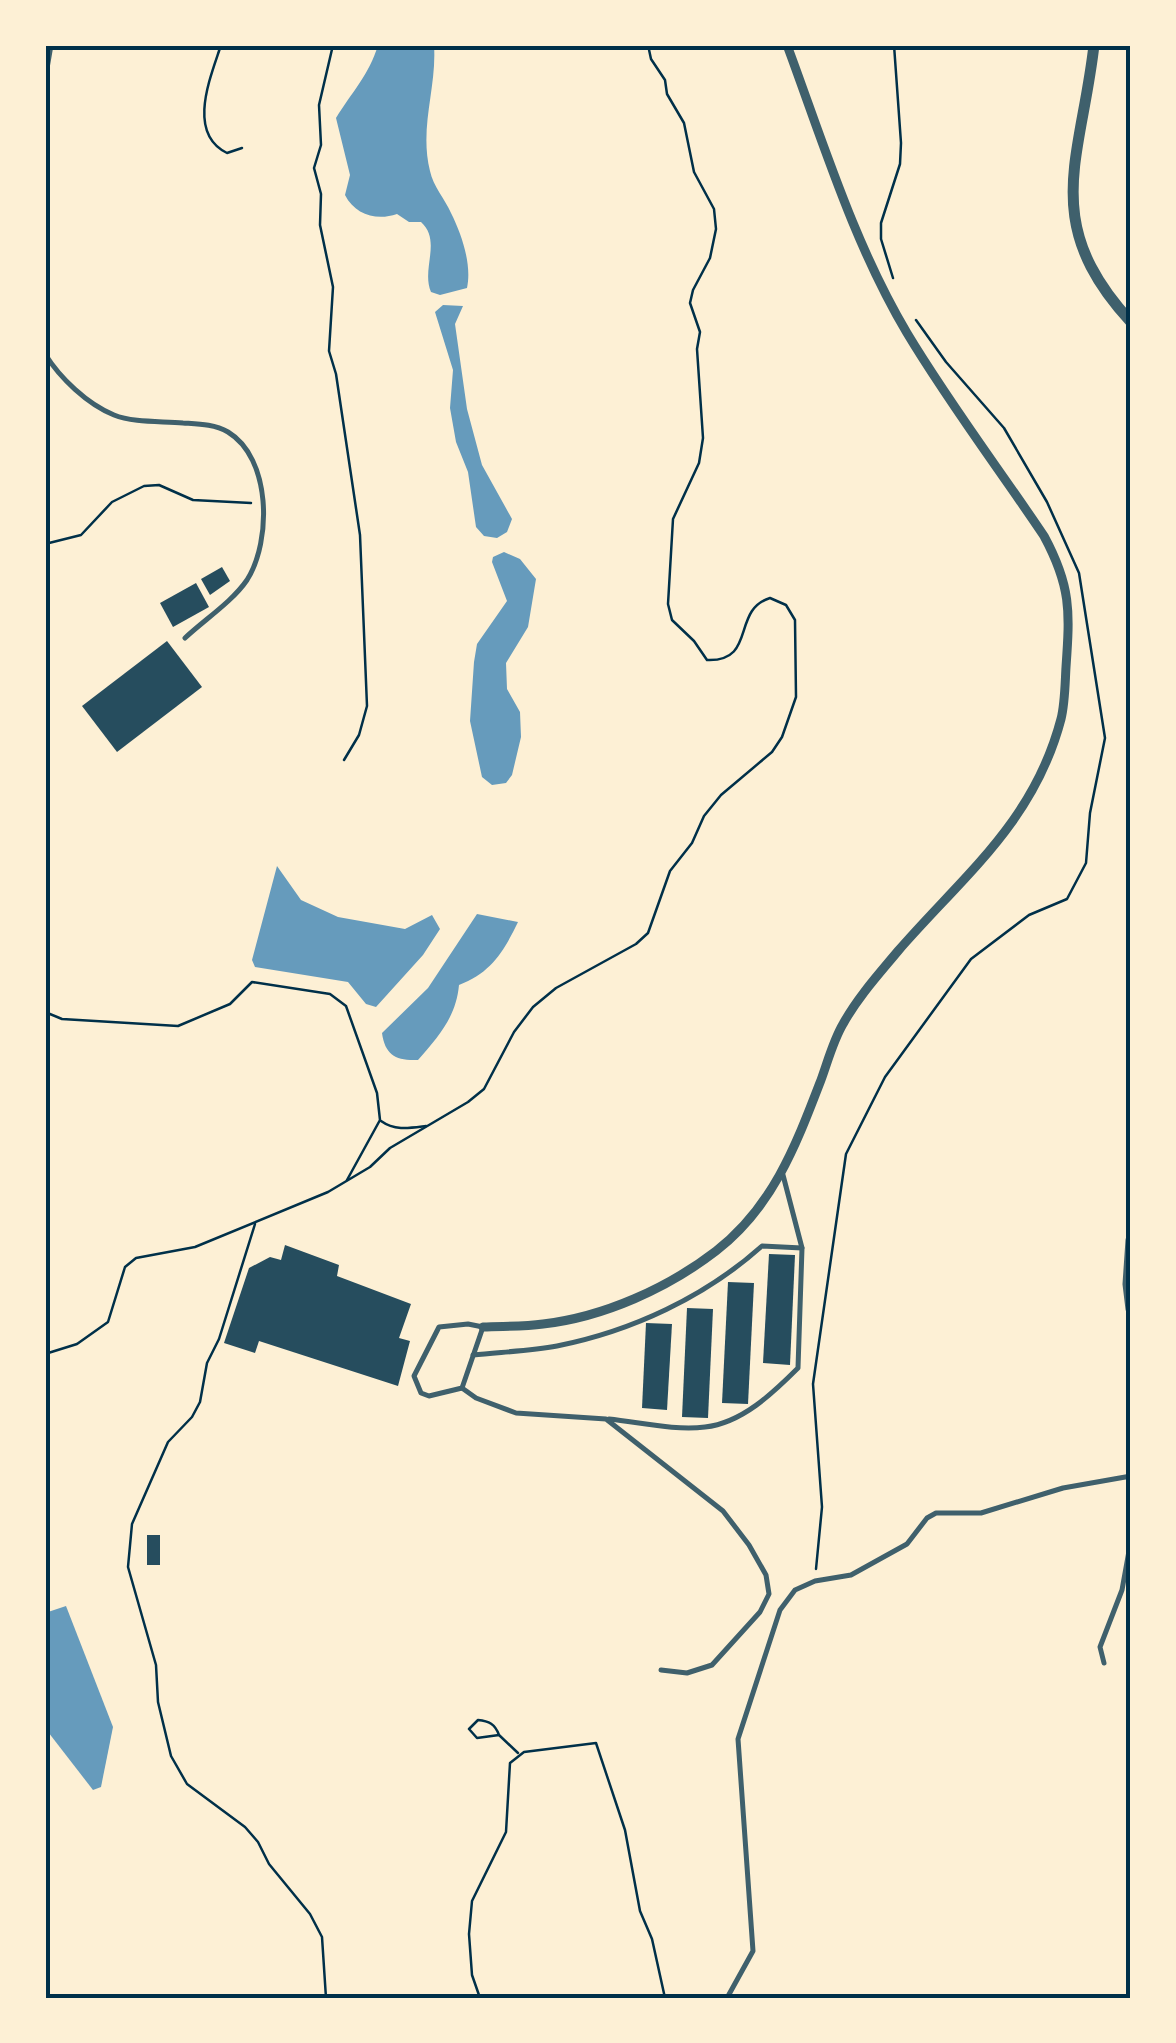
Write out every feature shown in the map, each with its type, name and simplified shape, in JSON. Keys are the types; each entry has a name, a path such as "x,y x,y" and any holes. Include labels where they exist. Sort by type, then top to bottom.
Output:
{"street":[{"path":"483,1327 543,1324 587,1315 677,1277 716,1251 750,1221 783,1175 841,1027 860,995 1000,841 1025,808 1047,763 1062,716 1069,599 1061,568 1044,536 908,334 880,283 786,45"},
{"path":"1094,45 1072,167 1073,208 1089,261 1131,322"},
{"path":"1131,1240 1131,1309"}],"lane":[{"path":"45,80 50,45"},
{"path":"45,354 74,388 114,414 209,425 226,431 244,445 256,467 262,504 259,546 248,578 185,638"},
{"path":"462,1388 483,1327 439,1327 414,1376 416,1385 429,1396 462,1388 476,1398 516,1413 703,1428 725,1422 773,1394 798,1368 802,1248 783,1175"},
{"path":"473,1354 557,1346 636,1323 711,1286 762,1246 802,1248"},
{"path":"606,1419 722,1510 766,1575 768,1594 760,1612 712,1665 687,1673 661,1670"},
{"path":"728,1998 753,1951 738,1739 780,1610 795,1590 816,1581 850,1575 907,1544 936,1512 981,1513 1063,1488 1131,1476"},
{"path":"1104,1663 1100,1647 1122,1590 1131,1540"}],"path":[{"path":"221,45 208,81 204,114 210,138 218,148 226,153 242,148"},
{"path":"333,45 319,105 321,145 314,168 333,288 329,351 336,374 360,534 366,706 359,735 344,760"},
{"path":"45,1354 76,1344 108,1322 125,1267 136,1258 195,1247 346,1181 390,1148 484,1089 514,1032 533,1007 556,988 636,944 648,933 670,870 692,843 704,816 721,795 772,752 782,737 796,697 795,620 786,605 770,598 761,601 749,612 740,645 730,655 707,660 672,620 668,604 673,519 700,463 703,438 700,332 690,302 710,258 716,230 714,209 694,172 684,123 667,94 665,80 651,59 648,45"},
{"path":"894,45 900,164 881,223 881,239 895,281"},
{"path":"816,1581 822,1507 813,1384 846,1154 885,1077 970,959 1029,914 1067,899 1086,863 1090,813 1104,738 1079,573 1047,502 1004,428 946,362 914,317"},
{"path":"45,544 82,535 112,502 144,486 159,485 193,500 262,504"},
{"path":"45,1012 62,1019 178,1026 230,1004 252,982 330,994 346,1006 377,1093 380,1120 346,1181"},
{"path":"380,1120 405,1129 428,1126"},
{"path":"255,1222 219,1339 207,1363 200,1402 192,1417 168,1442 132,1524 128,1567 156,1665 158,1702 171,1756 187,1784 245,1827 310,1914 322,1937 326,1998"},
{"path":"499,1735 477,1738 469,1729 478,1720 487,1721 519,1754"},
{"path":"480,1998 472,1975 472,1901 506,1832 510,1763 519,1754 596,1743 625,1830 640,1912 652,1939 665,1998"}],"water":[{"path":"378,45 434,45 427,155 434,182 462,240 467,288 440,295 431,292 430,238 421,222 409,222 397,214 367,215 345,195 350,175 336,118 365,74"},
{"path":"443,305 463,306 455,324 467,409 482,465 512,519 507,532 497,538 484,536 476,527 468,472 456,442 450,408 453,370 435,312"},
{"path":"504,552 520,559 536,579 528,627 506,663 507,689 520,712 521,737 512,775 506,783 492,785 482,777 470,721 477,644 507,601 492,562 493,557"},
{"path":"277,866 301,900 338,917 405,929 432,915 440,929 423,955 376,1007 366,1004 348,982 255,967 252,960"},
{"path":"477,914 518,922 495,960 459,985 450,1016 418,1060 393,1055 382,1033 428,988"},
{"path":"66,1606 113,1727 101,1787 93,1790 45,1728 45,1613"}],"building":[{"path":"222,567 230,581 210,595 201,579"},
{"path":"196,583 209,607 173,627 160,603"},
{"path":"167,641 202,687 117,752 82,706"},
{"path":"285,1245 339,1265 337,1276 411,1304 399,1338 410,1341 398,1386 259,1341 255,1353 224,1343 249,1268 270,1257 281,1260"},
{"path":"769,1254 795,1255 790,1365 763,1363"},
{"path":"728,1282 754,1283 748,1404 722,1403"},
{"path":"687,1308 713,1309 708,1418 682,1417"},
{"path":"646,1323 672,1324 667,1410 642,1408"},
{"path":"147,1535 160,1535 160,1565 147,1565"}]}
